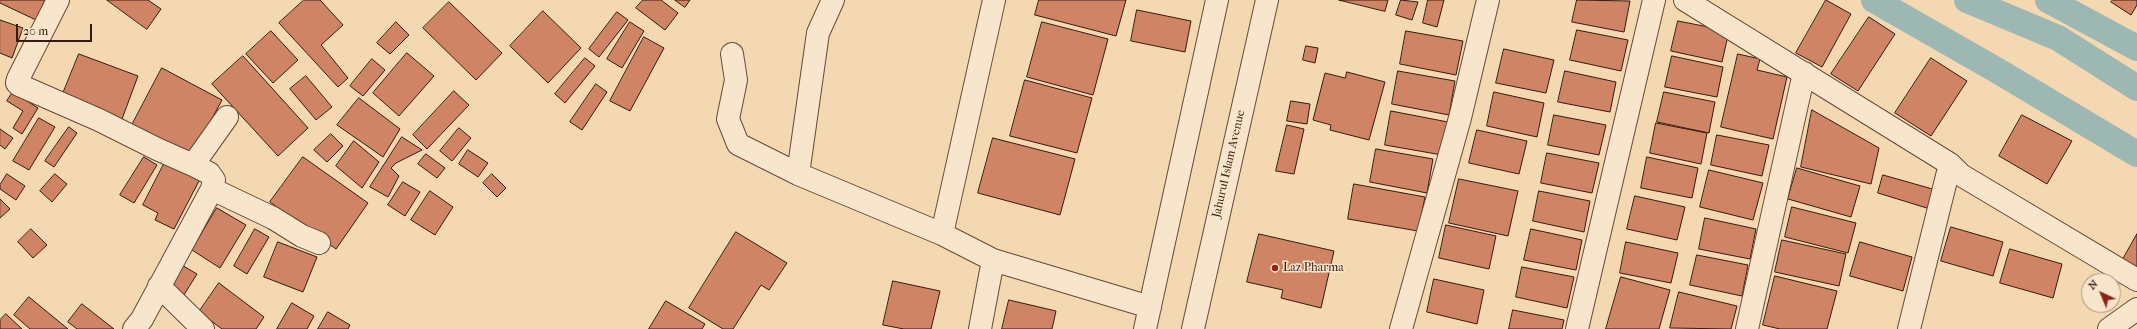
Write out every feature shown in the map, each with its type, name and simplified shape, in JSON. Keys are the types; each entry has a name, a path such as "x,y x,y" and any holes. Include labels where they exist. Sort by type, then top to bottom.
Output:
{"street":[{"path":"58,0 17,83 193,165 209,173 214,180 212,189 142,319 134,329"},
{"path":"798,174 818,33 833,0"},
{"path":"942,234 994,0"},
{"path":"1145,329 1217,0"},
{"name":"Jahurul Islam Avenue","path":"1193,329 1267,0"},
{"path":"1401,329 1460,118 1488,0"},
{"path":"1577,329 1654,0"},
{"path":"1685,0 1950,164 1961,175 2137,280"},
{"path":"732,54 736,80 728,119 738,144 798,174 942,234 993,260 1150,308"},
{"path":"1747,329 1804,73"},
{"path":"193,165 227,117"},
{"path":"1909,329 1950,164"},
{"path":"212,189 273,218 302,236 319,243"},
{"path":"980,329 993,260"},
{"path":"159,286 203,329"},
{"path":"2109,329 2137,308"}],"building":[{"path":"0,0 45,0 36,20 0,3"},
{"path":"107,0 148,0 161,9 147,29"},
{"path":"304,0 320,0 343,25 321,45 348,78 338,87 279,23"},
{"path":"643,0 661,0 678,13 665,30 636,8"},
{"path":"675,0 690,0 685,7"},
{"path":"1039,0 1126,0 1116,36 1035,15"},
{"path":"1339,0 1388,0 1385,11"},
{"path":"1401,0 1418,2 1412,20 1396,15"},
{"path":"1428,0 1444,0 1437,27 1423,23"},
{"path":"1577,0 1630,1 1624,32 1572,22"},
{"path":"1826,0 1851,14 1822,67 1796,53"},
{"path":"2113,0 2137,0 2137,5 2131,15 2111,2"},
{"path":"449,2 502,53 476,80 423,28"},
{"path":"1137,10 1191,21 1185,52 1131,41"},
{"path":"543,11 581,48 548,83 510,46"},
{"path":"617,12 628,20 599,57 589,49"},
{"path":"1869,17 1895,34 1858,91 1831,74"},
{"path":"0,20 23,28 12,58 0,53"},
{"path":"1678,21 1729,31 1722,62 1671,51"},
{"path":"396,22 409,35 390,54 377,43"},
{"path":"630,22 644,31 622,68 607,59"},
{"path":"1042,22 1108,39 1093,95 1027,77"},
{"path":"1577,30 1628,40 1621,71 1570,60"},
{"path":"271,31 298,60 273,83 246,54"},
{"path":"1406,31 1463,41 1456,75 1400,64"},
{"path":"644,37 664,48 630,111 610,101"},
{"path":"1306,46 1318,48 1315,63 1303,60"},
{"path":"1504,49 1554,60 1546,93 1496,83"},
{"path":"407,53 434,76 399,116 373,93"},
{"path":"79,54 138,76 122,119 62,96"},
{"path":"1738,54 1760,59 1757,70 1787,77 1773,139 1721,127"},
{"path":"243,56 308,128 278,156 212,84"},
{"path":"1672,56 1723,67 1717,97 1665,87"},
{"path":"585,58 595,66 565,103 555,94"},
{"path":"1931,58 1967,81 1931,136 1895,113"},
{"path":"372,59 385,70 363,96 350,86"},
{"path":"162,68 222,100 192,156 132,125"},
{"path":"1398,71 1455,81 1449,115 1392,104"},
{"path":"1565,71 1616,82 1610,112 1558,102"},
{"path":"1347,72 1385,82 1369,140 1330,130 1331,125 1313,120 1325,73 1345,78"},
{"path":"306,76 332,107 316,120 290,89"},
{"path":"1025,80 1092,98 1077,153 1010,136"},
{"path":"596,84 607,92 582,130 570,122"},
{"path":"454,91 469,105 427,149 413,135"},
{"path":"13,92 38,108 22,134 13,128 23,111 7,101"},
{"path":"1494,92 1544,103 1537,137 1487,126"},
{"path":"1664,92 1715,102 1709,133 1657,122"},
{"path":"359,98 400,129 383,157 337,125"},
{"path":"1291,101 1310,104 1307,124 1287,121"},
{"path":"1812,110 1879,148 1871,184 1801,167"},
{"path":"1391,111 1448,122 1442,155 1385,145"},
{"path":"1554,115 1606,125 1599,155 1548,145"},
{"path":"2022,115 2072,141 2047,184 1999,156"},
{"path":"39,118 55,127 29,170 13,161"},
{"path":"1656,123 1707,133 1701,164 1650,153"},
{"path":"1287,125 1304,129 1294,174 1276,171"},
{"path":"69,127 77,133 54,167 45,161"},
{"path":"459,128 471,138 452,161 440,151"},
{"path":"0,129 13,138 5,149 0,145"},
{"path":"1477,130 1527,141 1519,174 1469,163"},
{"path":"331,134 343,146 327,162 314,150"},
{"path":"1717,135 1769,145 1762,176 1711,165"},
{"path":"402,137 422,150 396,163 391,168 399,176 388,197 370,187"},
{"path":"993,138 1075,159 1060,215 978,193"},
{"path":"354,141 379,162 362,188 336,166"},
{"path":"1376,149 1433,159 1427,193 1370,182"},
{"path":"468,150 488,163 478,177 459,164"},
{"path":"1547,153 1599,163 1592,193 1541,183"},
{"path":"426,154 445,168 437,178 418,164"},
{"path":"144,157 157,165 134,203 120,195"},
{"path":"303,157 368,203 336,249 270,202"},
{"path":"1647,157 1698,168 1692,198 1641,188"},
{"path":"165,162 200,179 174,229 155,220 158,213 143,205"},
{"path":"1797,168 1860,186 1851,217 1788,199"},
{"path":"1709,170 1763,183 1753,220 1700,207"},
{"path":"7,174 25,186 16,200 0,189 0,185"},
{"path":"55,174 67,184 52,202 40,191"},
{"path":"492,174 506,188 497,197 483,183"},
{"path":"1883,175 1936,190 1930,209 1878,193"},
{"path":"1459,179 1518,191 1508,236 1449,223"},
{"path":"403,182 420,192 405,216 388,205"},
{"path":"1354,184 1425,197 1418,231 1348,219"},
{"path":"430,191 453,207 435,235 411,220"},
{"path":"1539,191 1590,201 1584,232 1533,221"},
{"path":"1635,196 1685,207 1677,240 1627,229"},
{"path":"0,199 10,209 0,218"},
{"path":"1792,207 1856,223 1848,253 1785,237"},
{"path":"217,208 246,225 220,268 192,250"},
{"path":"1705,218 1756,229 1750,259 1699,249"},
{"path":"1446,225 1496,236 1489,269 1439,258"},
{"path":"1951,227 2003,242 1993,276 1941,261"},
{"path":"31,229 47,245 33,258 18,242"},
{"path":"255,229 269,237 247,274 234,266"},
{"path":"1531,229 1582,240 1576,270 1524,260"},
{"path":"736,232 787,263 769,290 761,285 733,329 723,329 689,308"},
{"path":"1259,234 1334,251 1321,308 1281,298 1283,290 1247,282"},
{"path":"2137,234 2137,269 2122,261"},
{"path":"1782,240 1846,254 1839,286 1775,272"},
{"path":"278,242 317,257 303,292 264,277"},
{"path":"1626,242 1678,253 1671,283 1620,273"},
{"path":"1860,242 1912,257 1903,291 1850,276"},
{"path":"2010,249 2062,264 2053,298 2000,283"},
{"path":"1697,255 1748,265 1742,296 1690,285"},
{"path":"180,264 197,274 182,298 165,287"},
{"path":"1522,267 1574,277 1567,308 1516,297"},
{"path":"1775,276 1837,291 1827,329 1780,329 1763,325"},
{"path":"1621,277 1670,290 1659,329 1606,329"},
{"path":"1434,279 1484,290 1477,324 1427,312"},
{"path":"893,281 940,291 931,329 904,329 883,325"},
{"path":"219,283 264,317 256,329 222,329 199,312"},
{"path":"1679,292 1737,306 1731,329 1670,328"},
{"path":"29,297 68,329 30,329 14,315"},
{"path":"1009,300 1056,311 1052,329 1002,329"},
{"path":"666,301 705,324 702,329 649,329"},
{"path":"292,303 314,316 307,329 277,329"},
{"path":"82,304 114,329 77,329 68,322"},
{"path":"1513,310 1564,320 1562,329 1509,329"},
{"path":"328,312 350,325 348,329 318,329"},
{"path":"6,314 22,329 0,329 0,320"}],"waterway":[{"path":"1874,0 1998,71 2137,154"},
{"path":"1967,0 2058,38 2137,88"},
{"path":"2048,0 2137,48"}],"place":[{"name":"Laz Pharma","path":"1275,268"}]}
